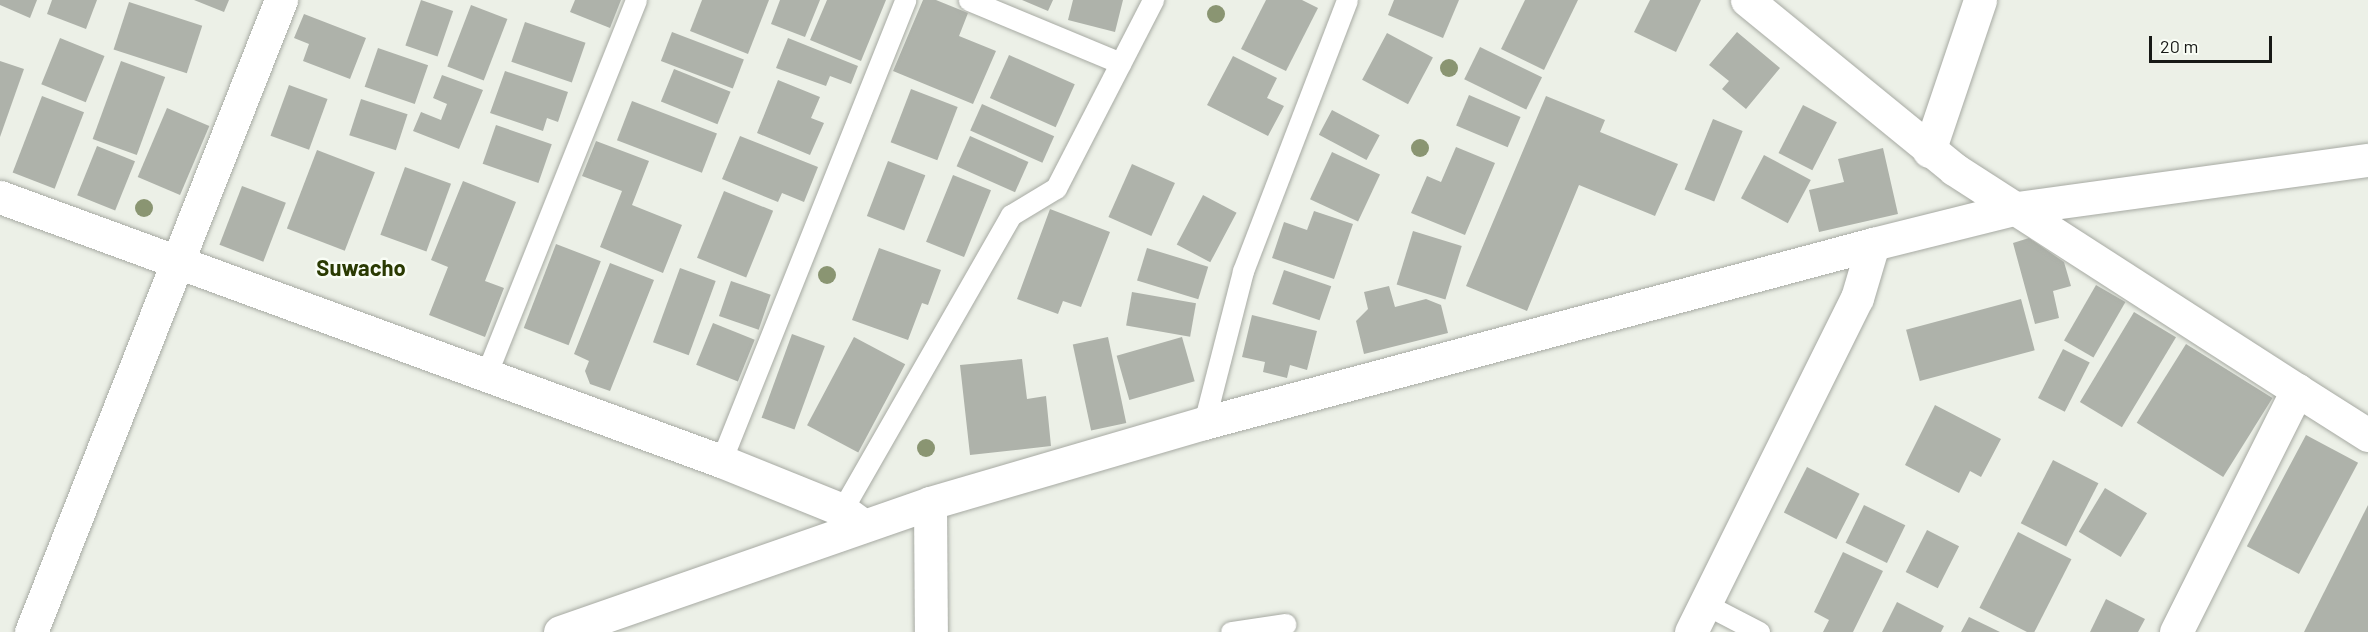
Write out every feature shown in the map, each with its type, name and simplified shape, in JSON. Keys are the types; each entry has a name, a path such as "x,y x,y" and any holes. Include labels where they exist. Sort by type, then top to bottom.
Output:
{"street":[{"path":"31,632 175,262 281,0"},
{"path":"1747,0 1929,150 2368,435"},
{"path":"1929,150 1980,0"},
{"path":"560,632 853,518 930,503 1204,423 1873,244 2017,208 2368,160"},
{"path":"0,197 721,461 853,518"},
{"path":"1698,618 1857,298 1873,244"},
{"path":"2176,632 2297,390"},
{"path":"930,503 931,632"}],"lane":[{"path":"486,375 636,0"},
{"path":"721,461 905,0"},
{"path":"969,0 1120,63"},
{"path":"853,518 1011,215 1056,188 1153,0"},
{"path":"1204,423 1243,271 1347,0"},
{"path":"1698,618 1759,632"},
{"path":"1231,632 1285,624"}],"building":[{"path":"0,0 37,0 30,18 0,5"},
{"path":"52,0 97,0 86,29 47,14"},
{"path":"194,0 229,0 224,12"},
{"path":"421,0 453,11 438,56 405,45"},
{"path":"575,0 621,0 610,28 570,12"},
{"path":"702,0 769,0 748,54 690,31"},
{"path":"780,0 820,0 805,37 771,24"},
{"path":"827,0 886,0 861,61 810,40"},
{"path":"923,0 936,0 968,13 959,36 996,51 973,104 893,71"},
{"path":"1022,0 1053,0 1048,11"},
{"path":"1073,0 1123,0 1115,32 1068,20"},
{"path":"1266,0 1302,0 1318,8 1286,71 1241,49"},
{"path":"1394,0 1459,0 1443,38 1388,15"},
{"path":"1525,0 1578,0 1544,70 1501,49"},
{"path":"1650,0 1701,0 1676,52 1634,32"},
{"path":"129,2 202,26 187,73 114,50"},
{"path":"471,5 507,19 484,81 447,67"},
{"path":"304,14 366,38 350,79 303,61 309,44 294,38"},
{"path":"525,22 586,43 572,83 511,62"},
{"path":"672,32 744,60 733,89 661,61"},
{"path":"1737,32 1780,68 1746,109 1722,89 1729,81 1709,65"},
{"path":"1387,33 1433,57 1408,104 1362,80"},
{"path":"60,38 105,56 86,102 41,84"},
{"path":"788,38 858,66 851,84 830,76 826,86 776,68"},
{"path":"1480,47 1542,77 1526,110 1464,79"},
{"path":"378,48 428,65 415,104 365,87"},
{"path":"1009,55 1075,84 1056,127 990,98"},
{"path":"1233,56 1277,78 1267,98 1284,106 1268,136 1207,105"},
{"path":"0,61 24,69 0,137"},
{"path":"121,61 165,77 137,155 93,139"},
{"path":"674,69 731,92 717,124 661,101"},
{"path":"505,71 568,92 558,122 547,118 543,131 490,113"},
{"path":"442,75 483,90 459,149 413,131 421,112 441,120 447,104 433,98"},
{"path":"778,80 820,97 811,118 824,123 810,155 757,133"},
{"path":"289,85 328,99 309,150 271,136"},
{"path":"911,89 958,107 937,160 891,142"},
{"path":"1469,95 1521,117 1508,147 1456,125"},
{"path":"42,96 84,112 55,189 13,173"},
{"path":"1546,96 1605,120 1600,132 1678,164 1655,216 1579,185 1527,311 1466,286"},
{"path":"361,99 408,114 396,150 349,135"},
{"path":"632,101 717,134 702,173 617,140"},
{"path":"982,104 1054,136 1042,163 970,130"},
{"path":"1803,105 1837,122 1812,170 1778,153"},
{"path":"167,108 209,126 180,195 138,177"},
{"path":"1332,110 1380,135 1367,160 1319,135"},
{"path":"1713,119 1743,131 1714,201 1685,189"},
{"path":"496,125 552,144 538,183 483,164"},
{"path":"740,136 818,167 804,202 782,193 778,202 722,179"},
{"path":"970,136 1028,162 1015,192 957,166"},
{"path":"596,141 649,161 632,205 682,225 663,273 600,247 622,191 582,176"},
{"path":"97,146 135,161 115,210 77,195"},
{"path":"1456,147 1495,163 1465,235 1411,213 1427,176 1441,182"},
{"path":"1883,148 1898,214 1819,232 1809,190 1844,182 1838,159"},
{"path":"317,150 375,172 345,251 287,228"},
{"path":"1332,152 1380,174 1358,222 1310,199"},
{"path":"1764,155 1811,180 1788,223 1741,198"},
{"path":"888,161 925,175 904,230 867,216"},
{"path":"1132,164 1175,183 1151,236 1108,217"},
{"path":"405,167 451,184 426,251 380,235"},
{"path":"953,175 991,190 964,257 926,242"},
{"path":"463,181 516,202 485,281 504,288 485,337 429,315 448,267 431,260"},
{"path":"242,186 286,203 263,262 219,245"},
{"path":"724,191 773,211 746,278 697,258"},
{"path":"1203,195 1237,213 1210,262 1177,244"},
{"path":"1050,209 1110,232 1081,307 1063,301 1058,314 1017,299"},
{"path":"1314,211 1353,224 1334,279 1272,258 1284,222 1307,230"},
{"path":"1413,231 1462,246 1445,299 1397,285"},
{"path":"2029,238 2064,262 2071,286 2053,291 2059,318 2035,324 2013,243"},
{"path":"556,244 601,261 569,345 524,328"},
{"path":"879,248 941,270 928,305 922,303 908,340 852,320"},
{"path":"1147,248 1208,267 1198,299 1137,281"},
{"path":"610,263 654,280 610,391 590,384 585,371 589,361 574,354"},
{"path":"680,268 716,281 689,355 653,342"},
{"path":"1284,270 1331,286 1320,320 1272,304"},
{"path":"731,281 771,295 759,330 719,316"},
{"path":"2096,285 2125,302 2093,357 2064,340"},
{"path":"1389,286 1395,307 1426,299 1441,305 1448,333 1364,354 1356,321 1368,309 1364,292"},
{"path":"1132,292 1196,303 1190,337 1126,325"},
{"path":"2021,299 2035,350 1920,381 1906,330"},
{"path":"2134,312 2176,337 2122,427 2080,402"},
{"path":"1252,315 1317,331 1307,370 1290,365 1287,378 1263,372 1265,362 1242,357"},
{"path":"713,323 755,340 738,382 696,365"},
{"path":"792,334 825,346 794,430 762,418"},
{"path":"854,337 905,364 858,453 807,425"},
{"path":"1108,337 1126,423 1091,431 1073,344"},
{"path":"1182,337 1195,381 1129,400 1117,356"},
{"path":"2186,344 2273,398 2223,477 2137,423"},
{"path":"2063,349 2090,363 2065,412 2038,398"},
{"path":"1022,359 1027,399 1046,396 1051,446 970,455 960,365"},
{"path":"1935,405 2001,439 1981,477 1970,471 1959,493 1905,465"},
{"path":"2306,435 2358,463 2299,574 2247,546"},
{"path":"2053,460 2098,483 2066,546 2021,523"},
{"path":"1807,467 1860,494 1836,539 1784,512"},
{"path":"2105,488 2147,513 2121,557 2079,532"},
{"path":"1864,505 1905,525 1887,563 1846,543"},
{"path":"2368,505 2368,632 2304,632"},
{"path":"1927,530 1959,546 1938,588 1906,572"},
{"path":"2018,532 2071,559 2034,632 2027,632 1979,608"},
{"path":"1843,552 1883,571 1853,632 1823,632 1829,620 1814,612"},
{"path":"2106,599 2145,619 2138,632 2090,632"},
{"path":"1897,602 1944,626 1941,632 1882,632"},
{"path":"1969,617 2000,632 1961,632"}],"district":[{"name":"Suwacho","path":"361,268"}]}
